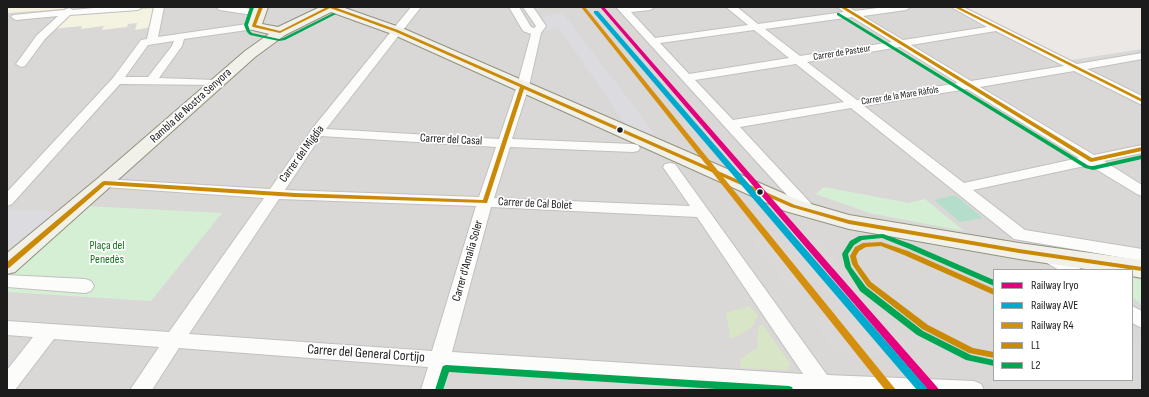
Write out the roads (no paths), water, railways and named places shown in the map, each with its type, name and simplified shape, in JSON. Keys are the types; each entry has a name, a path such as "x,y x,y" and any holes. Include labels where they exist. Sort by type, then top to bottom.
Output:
{"street":[{"path":"16,17 70,10 138,7"},
{"path":"7,201 117,80 148,41 159,7"},
{"path":"220,7 258,15 280,32"},
{"path":"330,7 397,31 523,86 646,145 679,164 810,212 849,222 1047,256 1108,269 1142,269"},
{"name":"Rambla de Nostra Senyora","path":"7,266 104,183 250,54 280,32 330,7"},
{"name":"Carrer del Migdia","path":"140,390 317,132 416,7"},
{"path":"514,7 528,28 536,32 541,26 528,7"},
{"path":"623,9 650,7"},
{"path":"731,7 963,188 1020,235 1142,255"},
{"path":"842,7 1142,191"},
{"path":"652,41 906,7"},
{"path":"956,7 1142,101"},
{"path":"623,9 810,212"},
{"path":"21,64 41,37 70,10"},
{"path":"148,41 180,37 258,15"},
{"name":"Carrer de Pasteur","path":"686,78 998,28"},
{"name":"Carrer d'Amalia Soler","path":"431,390 485,202 503,143 523,86 536,32"},
{"path":"151,81 177,46 180,37"},
{"name":"Carrer de la Mare Ràfols","path":"729,125 1142,56"},
{"path":"117,80 216,83"},
{"name":"Carrer del Casal","path":"317,132 503,143 646,145"},
{"path":"963,188 1142,149"},
{"path":"679,164 703,212 823,387"},
{"name":"Carrer de Cal Bolet","path":"104,183 274,194 703,212"},
{"path":"7,281 86,286"},
{"path":"1133,314 1142,321"},
{"name":"Carrer del General Cortijo","path":"7,328 50,330 746,384 974,390"},
{"path":"7,386 50,330"}],"rail line":[{"name":"R4","path":"583,7 891,390"},
{"name":"Iryo","path":"602,7 934,390"},
{"name":"AVE","path":"596,12 923,390"}],"park label":[{"name":"Plaça del Penedès","path":"107,253"}]}
